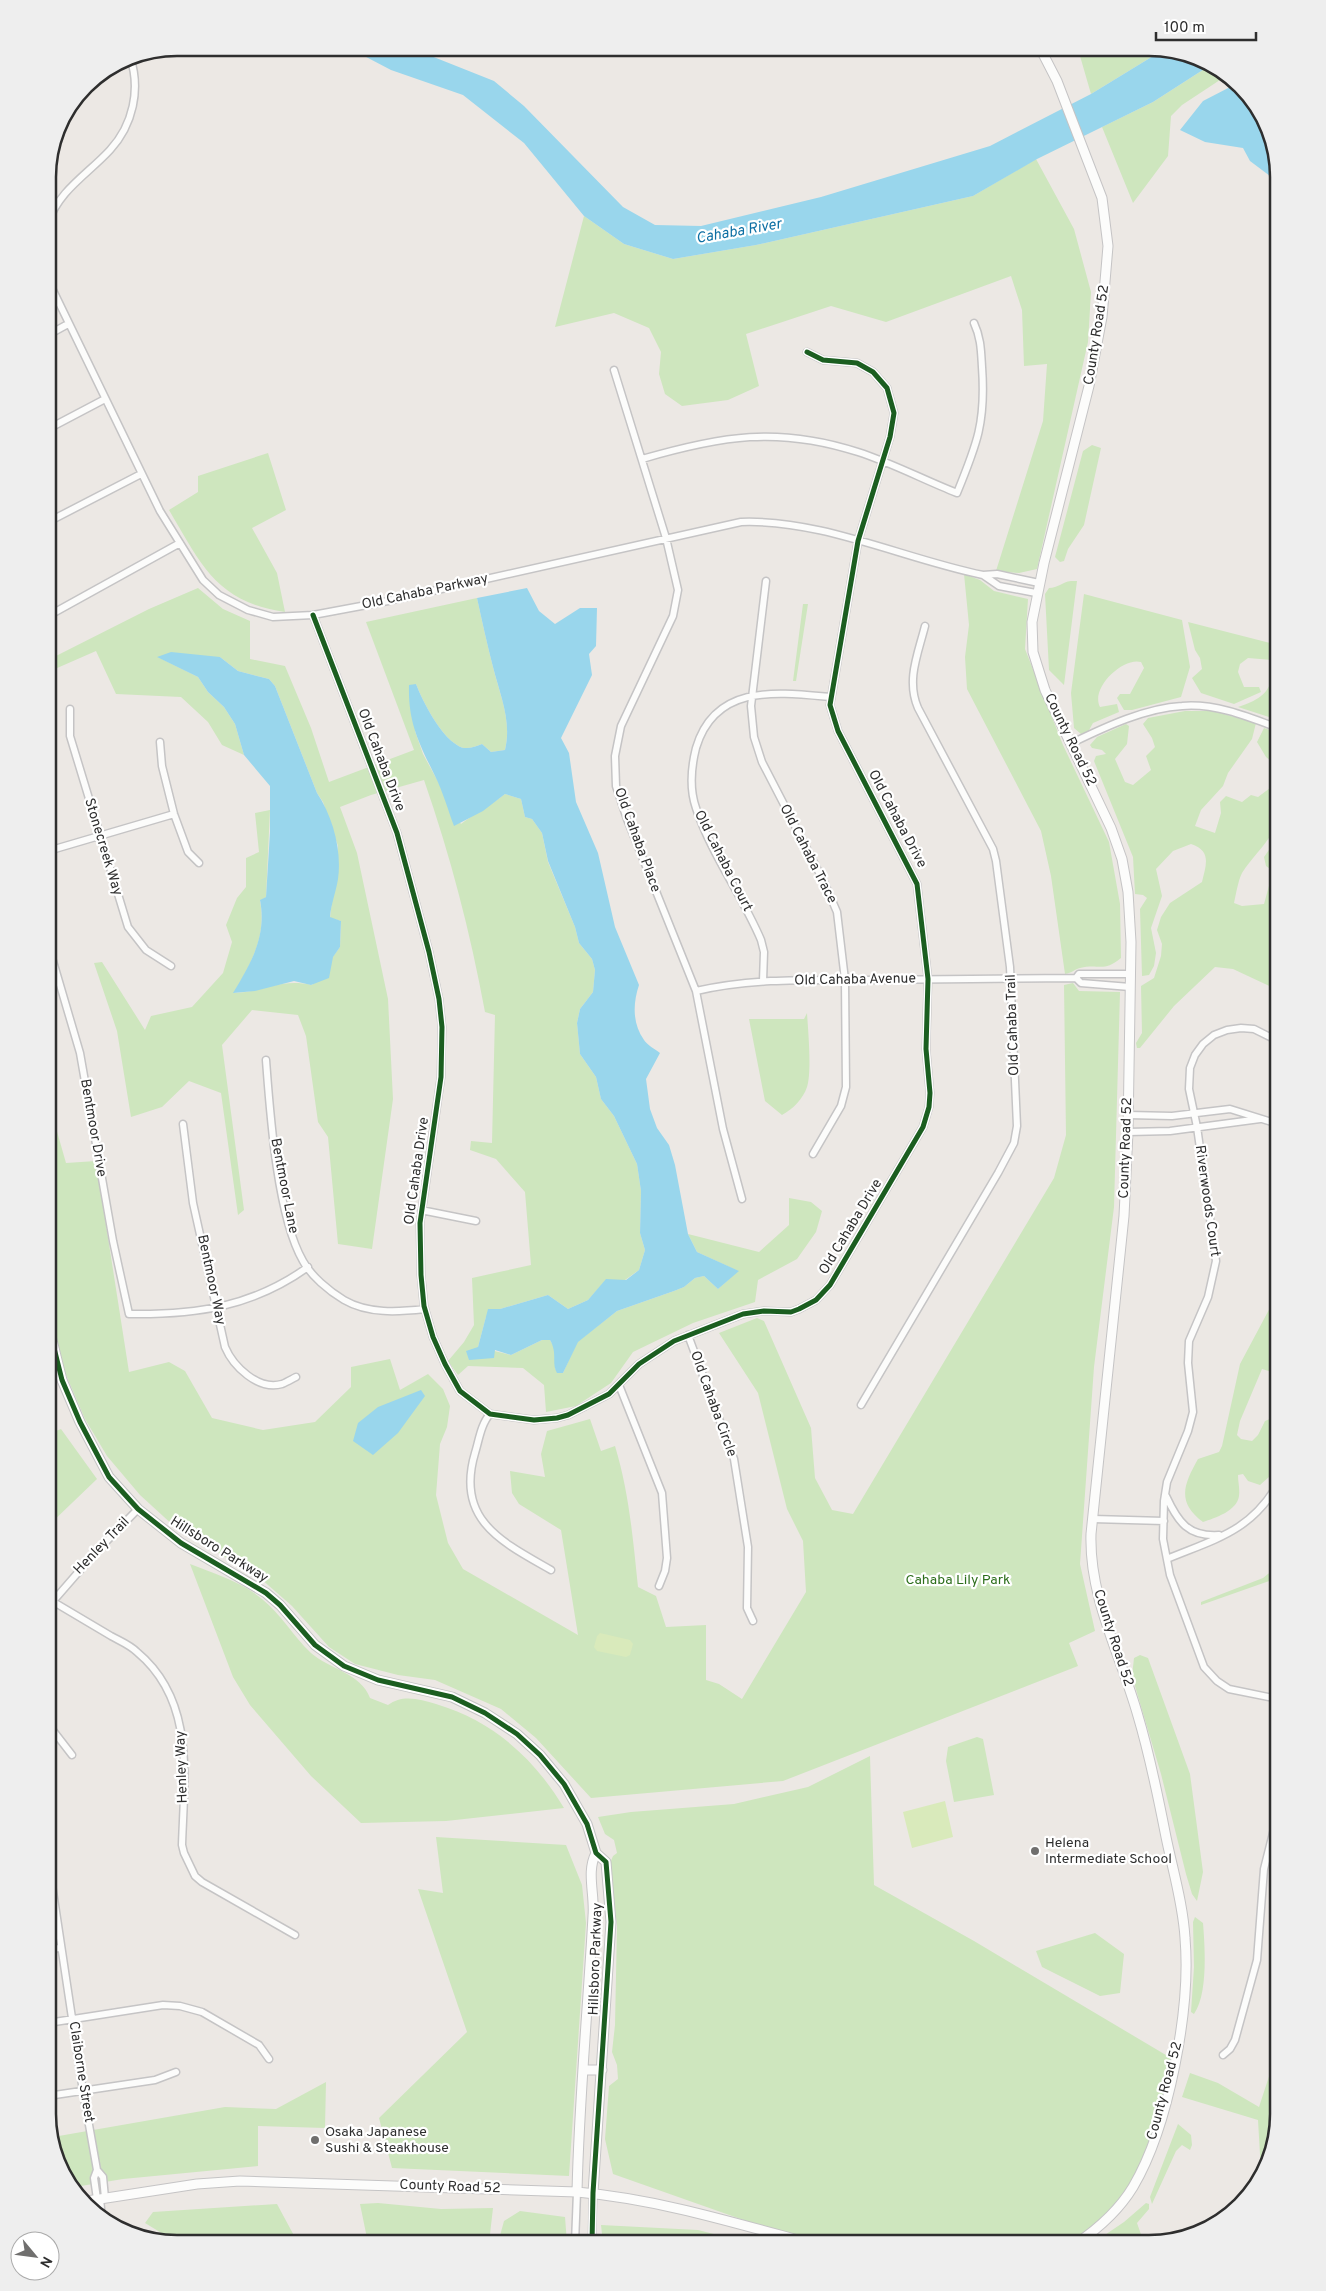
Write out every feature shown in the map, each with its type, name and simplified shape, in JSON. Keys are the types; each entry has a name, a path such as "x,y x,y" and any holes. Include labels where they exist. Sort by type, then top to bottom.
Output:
{"main road":[{"name":"County Road 52","path":"1045,57 1057,80 1102,198 1108,246 1102,317 1080,429 1036,593 1032,622 1034,652 1046,690 1111,828 1122,859 1128,892 1131,942 1128,1132 1124,1216 1093,1519 1091,1545 1093,1577 1100,1604 1147,1746 1181,1907 1186,1962 1183,2012 1176,2061 1164,2108 1148,2155 1138,2177 1119,2206 1089,2235"},
{"name":"Hillsboro Parkway","path":"56,1358 62,1380 80,1422 110,1477 138,1509 181,1543 266,1593 280,1605 315,1645 344,1666 378,1680 452,1697 485,1713 517,1734 540,1755 564,1784 586,1824 596,1852 606,1862 610,1922 593,2193"},
{"name":"Hillsboro Parkway","path":"577,2192 578,2130 594,1912 590,1864 596,1852"},
{"path":"583,2070 602,2070"},
{"name":"County Road 52","path":"97,2199 197,2184 240,2181 577,2192 641,2200 778,2235"}],"street":[{"path":"57,203 72,185 110,150 130,120 135,85 131,65"},
{"name":"Old Cahaba Parkway","path":"57,300 160,511 203,580 219,595 236,605 258,614 273,617 313,615 388,601 741,522 766,521 785,522 954,569 983,575 996,574 1039,583"},
{"path":"642,459 716,440 762,436 800,438 824,442 883,462 957,493 976,447 982,420 984,398 980,336 974,323"},
{"path":"57,330 68,324"},
{"name":"Old Cahaba Drive","path":"313,615 397,833 429,952 439,998 442,1027 441,1078 421,1210 419,1241 425,1310 438,1351 460,1391 490,1414 520,1420 557,1418 594,1403 619,1385 650,1355 688,1335 744,1314 791,1312 816,1300 830,1284 909,1152 927,1117 930,1093 926,1049 928,979 917,884 838,731 832,715 830,697 858,541 883,462 894,413 887,388 873,372 857,363 824,360 807,352"},
{"name":"Old Cahaba Place","path":"614,370 666,538 677,582 676,608 621,726 616,747 615,773 619,798 696,991 723,1129 742,1199"},
{"path":"57,424 105,398"},
{"path":"57,517 141,474"},
{"path":"57,611 180,544"},
{"name":"Old Cahaba Parkway","path":"983,575 999,586 1036,593"},
{"name":"Old Cahaba Trace","path":"766,581 752,696 752,718 762,762 824,882 837,912 845,980 846,1086 841,1106 813,1154"},
{"name":"Old Cahaba Trail","path":"861,1405 993,1182 1014,1142 1017,1118 1011,979 1000,878 993,849 918,708 912,693 914,671 925,626"},
{"name":"Old Cahaba Court","path":"764,981 761,940 700,819 695,806 691,782 692,767 699,739 718,712 732,701 766,694 830,697"},
{"path":"1072,746 1081,739 1116,724 1168,708 1183,706 1216,708 1270,725"},
{"name":"Stonecreek Way","path":"70,709 70,736 128,927 146,950 171,966"},
{"path":"160,742 162,766 174,814 188,852 199,863"},
{"path":"57,848 174,814"},
{"name":"Bentmoor Drive","path":"57,973 80,1053 113,1241 130,1314 164,1314 217,1309"},
{"name":"Old Cahaba Avenue","path":"696,991 764,981 1076,978 1080,974 1130,974"},
{"name":"Old Cahaba Avenue","path":"1076,978 1081,983 1130,987"},
{"name":"Riverwoods Court","path":"1270,1037 1261,1032 1240,1028 1220,1032 1208,1039 1198,1050 1190,1068 1189,1088 1197,1127 1216,1261 1210,1291 1189,1341 1187,1351 1193,1402 1192,1421 1170,1473 1165,1494 1163,1539 1167,1559 1198,1656 1208,1672 1223,1685 1236,1691 1270,1697"},
{"name":"Bentmoor Lane","path":"266,1060 282,1192 290,1229 303,1261 322,1283 344,1300 366,1308 394,1312 425,1310"},
{"path":"1128,1115 1172,1116 1230,1109 1270,1122"},
{"path":"1128,1132 1197,1127 1261,1119"},
{"name":"Bentmoor Way","path":"183,1124 194,1203 225,1347 230,1359 241,1371 259,1382 280,1384 296,1377"},
{"path":"421,1210 476,1221"},
{"path":"217,1309 241,1302 287,1282 308,1267"},
{"name":"Old Cahaba Circle","path":"688,1335 734,1459 748,1547 747,1608 753,1621"},
{"path":"619,1385 662,1493 668,1558 659,1586"},
{"path":"490,1414 484,1424 472,1463 470,1489 474,1504 482,1521 495,1536 551,1570"},
{"path":"1165,1494 1173,1512 1188,1529 1196,1534 1206,1536 1225,1535"},
{"path":"1167,1559 1240,1527 1260,1511 1270,1496"},
{"name":"Henley Trail","path":"56,1597 138,1509"},
{"path":"1093,1519 1164,1521"},
{"name":"Henley Way","path":"56,1607 137,1651 170,1694 182,1736 182,1845 195,1876 217,1891 295,1935"},
{"path":"56,1735 72,1755"},
{"path":"1223,2055 1230,2049 1235,2040 1257,1960 1264,1870 1270,1846"},
{"name":"Claiborne Street","path":"56,1917 97,2170 103,2177 97,2199"},
{"path":"56,2022 163,2005 188,2007 202,2012 259,2045 269,2060"},
{"path":"56,2095 155,2080 176,2072"},
{"name":"Hillsboro Parkway","path":"575,2234 577,2192"},
{"name":"Hillsboro Parkway","path":"592,2234 593,2193"}],"green space":[{"path":"1080,57 1152,57 1091,94"},
{"path":"1203,70 1220,80 1182,105 1171,116 1168,156 1133,203 1102,127 1153,102"},
{"path":"1036,159 1074,229 1091,292 1088,342 1037,569 1019,573 996,571 1043,421 1047,364 1024,366 1022,310 1011,276 886,322 831,306 746,334 759,386 728,400 682,406 665,394 659,374 661,352 649,328 614,313 555,327 584,216 624,244 673,259 756,245 973,196"},
{"path":"1092,445 1101,448 1084,525 1068,549 1064,561 1060,562 1055,557 1083,451"},
{"path":"268,453 286,510 252,528 277,573 285,612 262,607 226,590 213,578 202,563 169,510 198,492 198,476"},
{"path":"964,574 980,580 994,591 1028,599 1025,649 1063,745 1109,842 1120,904 1121,958 1110,965 1080,968 1065,974 1051,876 1041,831 967,689 965,657 969,625"},
{"path":"1077,581 1064,685 1049,670 1045,594 1049,588"},
{"path":"198,588 223,609 250,621 250,659 285,666 311,728 329,782 414,750 366,622 477,598 506,718 507,739 505,750 491,752 482,744 466,748 457,745 438,726 416,684 415,731 423,754 461,824 505,794 521,799 525,817 532,819 542,833 548,862 575,927 579,943 592,959 595,970 593,992 580,1009 577,1023 580,1054 596,1077 601,1099 614,1116 637,1164 641,1191 640,1233 645,1250 639,1270 625,1280 606,1280 588,1300 568,1309 548,1295 500,1309 486,1317 478,1347 511,1355 542,1340 550,1340 555,1349 555,1369 563,1373 577,1342 617,1311 684,1287 695,1278 704,1276 718,1289 738,1271 697,1252 688,1234 759,1252 789,1225 789,1198 811,1202 822,1211 816,1232 797,1259 758,1280 755,1302 693,1323 633,1352 611,1383 576,1406 546,1412 544,1385 523,1368 468,1366 458,1375 448,1361 464,1342 474,1325 472,1278 531,1265 525,1192 496,1159 470,1150 471,1141 492,1143 495,1015 485,1012 459,895 424,780 371,795 340,807 357,853 388,999 393,1099 372,1249 338,1244 328,1137 318,1122 306,1036 298,1015 252,1010 222,1045 244,1210 238,1215 221,1093 189,1081 162,1107 131,1117 117,1031 94,963 102,962 145,1030 151,1016 192,1007 223,973 232,942 226,925 237,898 246,887 246,858 259,852 255,813 270,810 266,897 260,901 261,926 256,949 234,993 290,983 312,985 340,947 341,921 330,918 338,846 323,802 317,793 275,686 269,679 238,671 220,657 158,657 198,677 208,692 224,707 235,724 244,755 222,745 208,722 181,697 116,694 96,651 57,668 57,656 149,609"},
{"path":"1084,594 1182,620 1190,667 1181,697 1132,710 1124,710 1117,698 1120,694 1130,694 1144,668 1141,662 1126,664 1117,669 1104,683 1098,699 1100,707 1117,704 1119,712 1093,723 1088,732 1081,734 1074,728 1071,693"},
{"path":"803,604 808,604 796,681 793,681"},
{"path":"1188,622 1270,643 1270,660 1248,658 1240,664 1238,672 1244,687 1259,687 1261,692 1234,704 1201,693 1192,678 1202,669 1200,658 1195,650"},
{"path":"1270,684 1270,717 1238,707 1259,698"},
{"path":"1185,711 1213,711 1256,723 1252,739 1228,773 1223,786 1201,810 1195,826 1215,833 1221,813 1220,802 1226,796 1242,802 1251,795 1258,797 1270,788 1270,836 1242,873 1234,903 1242,906 1264,904 1270,882 1270,986 1233,969 1215,967 1174,1006 1140,1048 1137,1048 1136,1043 1142,1033 1141,986 1154,978 1161,956 1162,944 1157,930 1161,917 1170,903 1202,882 1206,864 1205,855 1202,850 1191,844 1173,851 1156,869 1162,896 1151,928 1156,953 1154,966 1149,975 1142,976 1140,909 1147,898 1143,895 1135,894 1133,857 1094,761 1096,756 1106,754 1102,750 1092,748 1090,745 1097,737 1126,724 1129,726 1127,744 1115,759 1125,782 1133,785 1151,770 1146,756 1155,747 1152,738 1143,724 1148,718"},
{"path":"1264,728 1270,730 1270,760 1266,757 1257,742"},
{"path":"1270,848 1270,869 1266,866 1264,857"},
{"name":"Cahaba Lily Park","path":"1073,983 1079,991 1120,992 1114,1207 1094,1367 1080,1564 1095,1631 1069,1643 1078,1666 783,1781 591,1798 536,1738 501,1709 435,1680 398,1675 355,1664 329,1647 292,1606 260,1578 175,1527 140,1495 107,1456 85,1419 63,1368 56,1337 57,1130 66,1163 96,1161 129,1372 169,1362 185,1371 212,1418 263,1430 315,1422 351,1387 351,1367 390,1359 400,1390 428,1374 443,1389 450,1406 447,1427 440,1444 436,1495 448,1543 463,1569 578,1635 561,1530 519,1504 512,1493 510,1471 545,1477 541,1454 547,1431 590,1419 601,1451 615,1446 620,1463 627,1498 638,1587 656,1596 666,1627 706,1625 706,1680 719,1684 742,1699 806,1592 803,1541 787,1509 758,1393 719,1333 757,1318 764,1321 811,1428 815,1478 832,1510 853,1514 1054,1178 1066,1135 1064,985"},
{"path":"807,1013 809,1061 807,1087 797,1103 782,1115 765,1101 749,1019 804,1019"},
{"path":"1270,1308 1270,1371 1262,1369 1240,1421 1237,1435 1241,1439 1252,1441 1258,1435 1265,1421 1270,1419 1270,1476 1260,1485 1248,1481 1243,1474 1238,1475 1239,1496 1234,1506 1225,1513 1203,1522 1194,1515 1189,1507 1186,1500 1186,1485 1198,1459 1219,1452 1222,1446 1240,1364"},
{"path":"61,1429 97,1479 56,1518 56,1431"},
{"path":"190,1564 227,1579 254,1593 275,1611 311,1653 360,1683 370,1698 388,1705 405,1699 430,1702 457,1711 494,1731 539,1773 564,1808 446,1821 361,1823 311,1776 250,1705 233,1677"},
{"path":"1270,1572 1270,1581 1201,1605 1201,1602 1263,1578"},
{"path":"600,1633 630,1640 633,1644 630,1655 626,1657 597,1651 594,1647 597,1636"},
{"path":"1140,1655 1148,1658 1190,1774 1203,1872 1197,1901 1192,1894 1186,1874 1161,1774 1132,1676 1134,1658"},
{"path":"977,1737 983,1739 994,1795 954,1802 946,1761 948,1747"},
{"path":"870,1756 874,1885 974,1941 1176,2061 1148,2155 1127,2196 1086,2235 785,2235 613,2174 605,2139 609,2086 618,2079 617,2065 612,2052 615,2025 617,1926 610,1863 613,1856 617,1853 614,1840 605,1834 598,1817 631,1812 734,1804 808,1787"},
{"path":"945,1801 953,1837 912,1848 903,1812"},
{"path":"436,1837 566,1845 582,1885 586,1923 569,2176 392,2168 379,2118 467,2032 418,1889 443,1893"},
{"path":"1195,1917 1203,1923 1205,1958 1202,1995 1194,2014 1191,2012 1194,1967 1193,1922"},
{"path":"1095,1933 1124,1954 1120,1993 1100,1996 1042,1967 1036,1951"},
{"path":"1190,2073 1218,2083 1259,2107 1270,2073 1269,2129 1260,2159 1258,2120 1182,2097"},
{"path":"326,2082 325,2128 258,2126 258,2166 123,2179 81,2186 65,2160 58,2136 225,2107 276,2109"},
{"path":"1178,2124 1191,2135 1192,2145 1190,2150 1182,2145 1176,2151 1152,2204 1150,2197"},
{"path":"378,2203 441,2209 493,2208 490,2234 366,2234 360,2204"},
{"path":"1146,2203 1149,2204 1149,2209 1137,2223 1141,2235 1105,2235 1124,2222"},
{"path":"277,2204 293,2234 161,2233 145,2223 153,2212"},
{"path":"520,2211 565,2217 566,2234 500,2234 504,2221"},
{"path":"601,2225 698,2230 716,2235 602,2234"}],"water":[{"name":"Cahaba River","path":"366,57 434,57 494,81 524,106 623,207 655,225 701,226 821,197 990,146 1091,94 1152,57 1172,59 1203,70 1153,102 1037,159 973,196 756,245 673,259 624,244 584,216 524,143 463,95 391,70"},
{"path":"1229,87 1240,98 1257,124 1263,139 1269,162 1270,176 1250,161 1243,148 1205,142 1180,130 1203,101"},
{"path":"527,588 539,611 555,624 580,608 597,608 596,646 589,654 592,675 561,738 569,753 576,802 598,853 615,927 639,985 635,1006 637,1027 645,1042 660,1053 646,1079 650,1109 657,1128 669,1145 675,1165 688,1234 697,1252 739,1271 718,1289 704,1276 695,1278 684,1287 617,1311 578,1342 563,1373 557,1373 555,1369 554,1350 550,1340 542,1340 511,1355 495,1350 494,1358 469,1360 466,1351 478,1347 488,1309 500,1309 548,1295 568,1309 588,1300 606,1279 626,1280 639,1270 645,1250 640,1233 641,1191 637,1164 614,1116 601,1099 596,1077 580,1054 577,1023 580,1009 593,992 595,970 592,959 579,943 575,927 548,861 542,833 532,819 525,817 521,799 505,794 483,811 454,826 416,732 410,711 409,698 409,685 416,684 438,726 444,734 460,747 469,748 482,744 491,752 505,750 507,739 506,718 477,598"},
{"path":"171,652 220,657 238,671 269,679 275,686 335,834 339,868 330,917 341,921 340,947 333,957 329,978 311,985 294,981 255,991 233,993 256,949 261,926 260,900 266,897 270,832 270,786 244,755 235,724 224,707 208,692 198,677 157,657"},
{"path":"421,1390 425,1396 398,1433 373,1455 353,1441 358,1423 378,1407"}],"cycle path":[{"path":"313,615 397,833 429,952 439,999 442,1027 441,1077 420,1223 421,1275 424,1306 433,1337 460,1391 490,1414 534,1420 557,1418 568,1415 609,1394 639,1364 674,1341 743,1314 764,1311 791,1312 816,1300 830,1285 923,1127 929,1107 930,1093 926,1049 928,979 917,884 838,731 830,705 858,541 890,437 894,413 887,388 873,372 857,363 823,360 807,352"},
{"path":"56,1358 62,1380 80,1422 109,1477 138,1509 181,1543 266,1593 280,1605 315,1645 344,1666 378,1680 452,1697 485,1713 517,1734 540,1755 564,1784 587,1824 596,1853 606,1862 611,1922 593,2193 592,2234"}],"place":[{"name":"Helena Intermediate School","path":"1035,1851"},
{"name":"Osaka Japanese Sushi & Steakhouse","path":"315,2140"}]}
